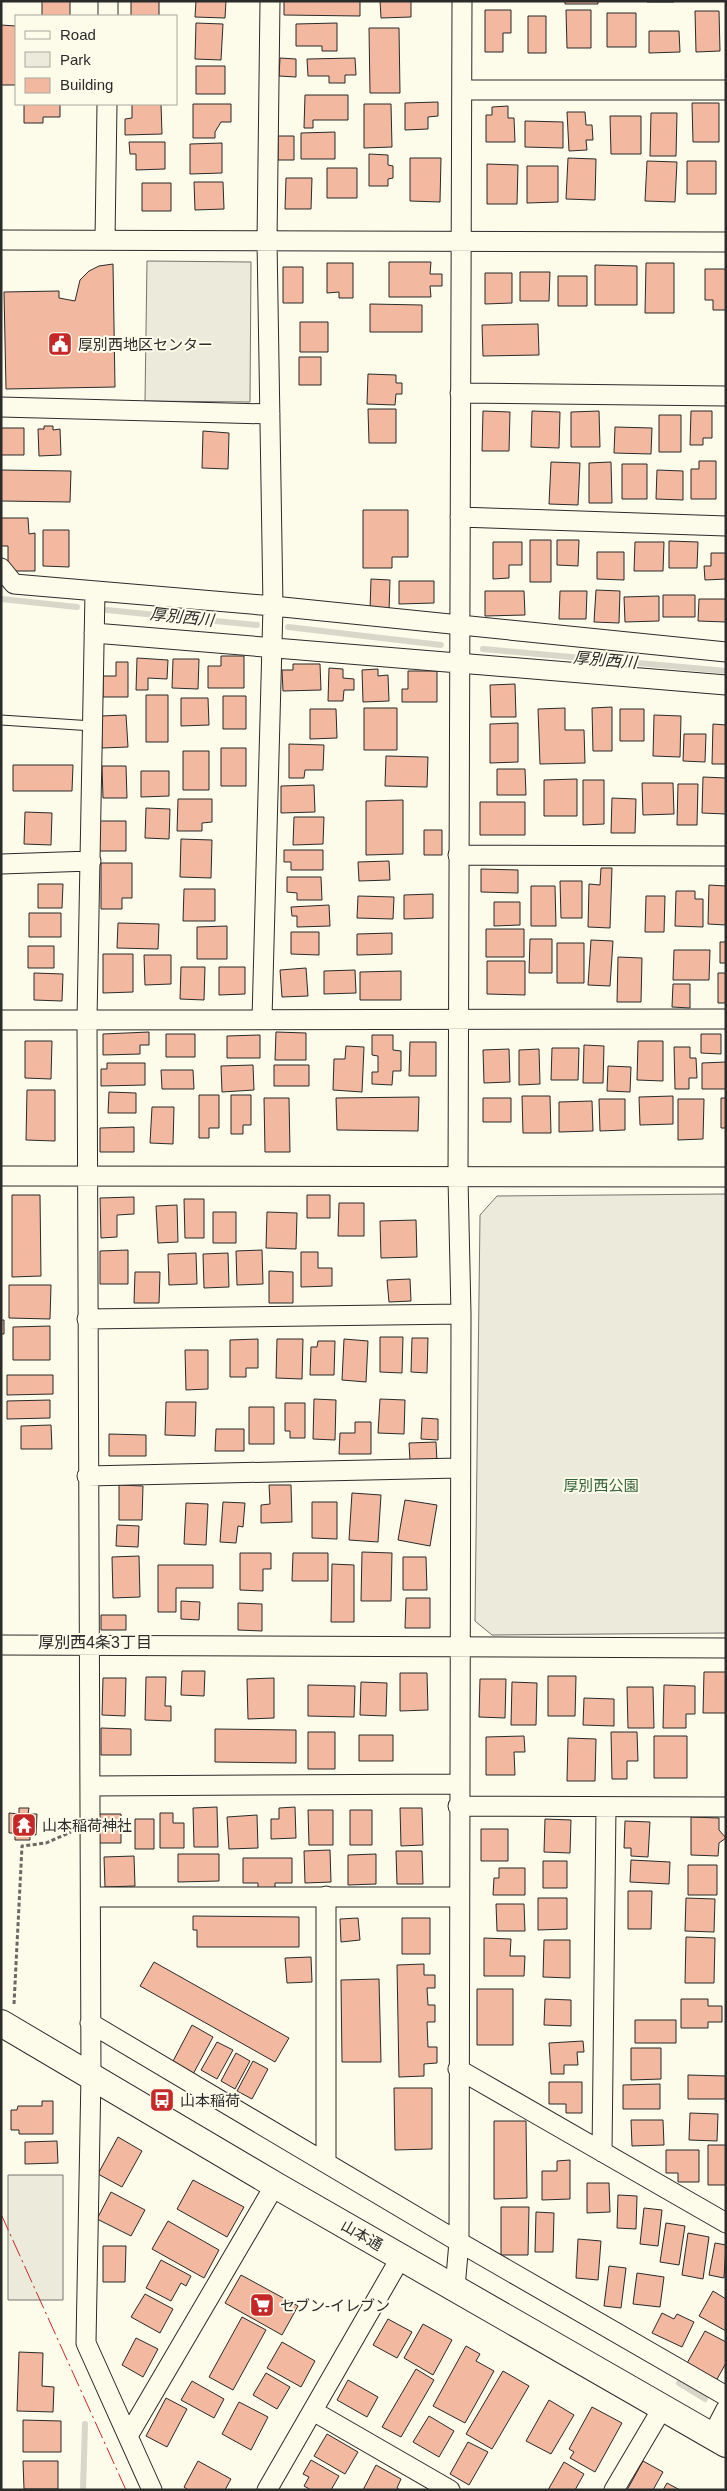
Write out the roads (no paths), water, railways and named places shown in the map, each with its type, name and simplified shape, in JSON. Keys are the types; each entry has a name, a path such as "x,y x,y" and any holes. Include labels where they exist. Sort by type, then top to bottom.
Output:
{"street":[{"path":"108,1 108,15"},
{"path":"262,1019 273,606 267,240 270,1"},
{"path":"456,2277 458,2244 459,1468 461,1314 458,1178 458,855 462,1"},
{"path":"462,90 726,90"},
{"path":"105,240 107,105"},
{"path":"1,240 726,242"},
{"path":"460,393 726,396"},
{"path":"1,407 270,414"},
{"path":"460,518 726,526"},
{"path":"1,568 14,584 273,606 726,652"},
{"path":"95,592 87,1020 87,1476 92,1897 86,2343 152,2490"},
{"path":"94,633 272,646 726,685"},
{"path":"458,855 726,856"},
{"path":"1,864 91,861"},
{"path":"1,1020 726,1019"},
{"path":"1,1176 726,1177"},
{"path":"87,1319 461,1314"},
{"path":"87,1476 459,1468"},
{"path":"1,1645 726,1648"},
{"path":"91,1786 459,1784"},
{"path":"458,1806 726,1807"},
{"path":"602,2152 606,1807"},
{"path":"326,1896 326,2161"},
{"path":"92,1897 459,1897"},
{"name":"山本通","path":"7,2015 274,2185 401,2257 456,2277 719,2440"},
{"path":"90,2028 326,2161 458,2244 726,2396"},
{"path":"458,2069 726,2223"},
{"path":"128,2436 274,2185"},
{"path":"267,2490 401,2257"},
{"path":"614,2490 663,2407"},
{"path":"719,2440 726,2409"},
{"path":"313,2411 444,2488"}],"lane":[{"path":"1,720 93,726"}],"waterway":[{"name":"厚別西川","path":"1,599 77,607"},
{"name":"厚別西川","path":"107,610 257,625"},
{"name":"厚別西川","path":"288,627 441,645"},
{"name":"厚別西川","path":"483,649 726,671"},
{"path":"679,2383 705,2399"},
{"path":"83,2490 85,2424"}],"place":[{"name":"厚別西地区センター","path":"60,344"},
{"name":"山本稲荷神社","path":"24,1825"},
{"name":"山本稲荷","path":"162,2100"},
{"name":"セブン-イレブン","path":"262,2305"}],"district":[{"name":"厚別西4条3丁目","path":"95,1642"}],"park label":[{"name":"厚別西公園","path":"601,1485"}]}
